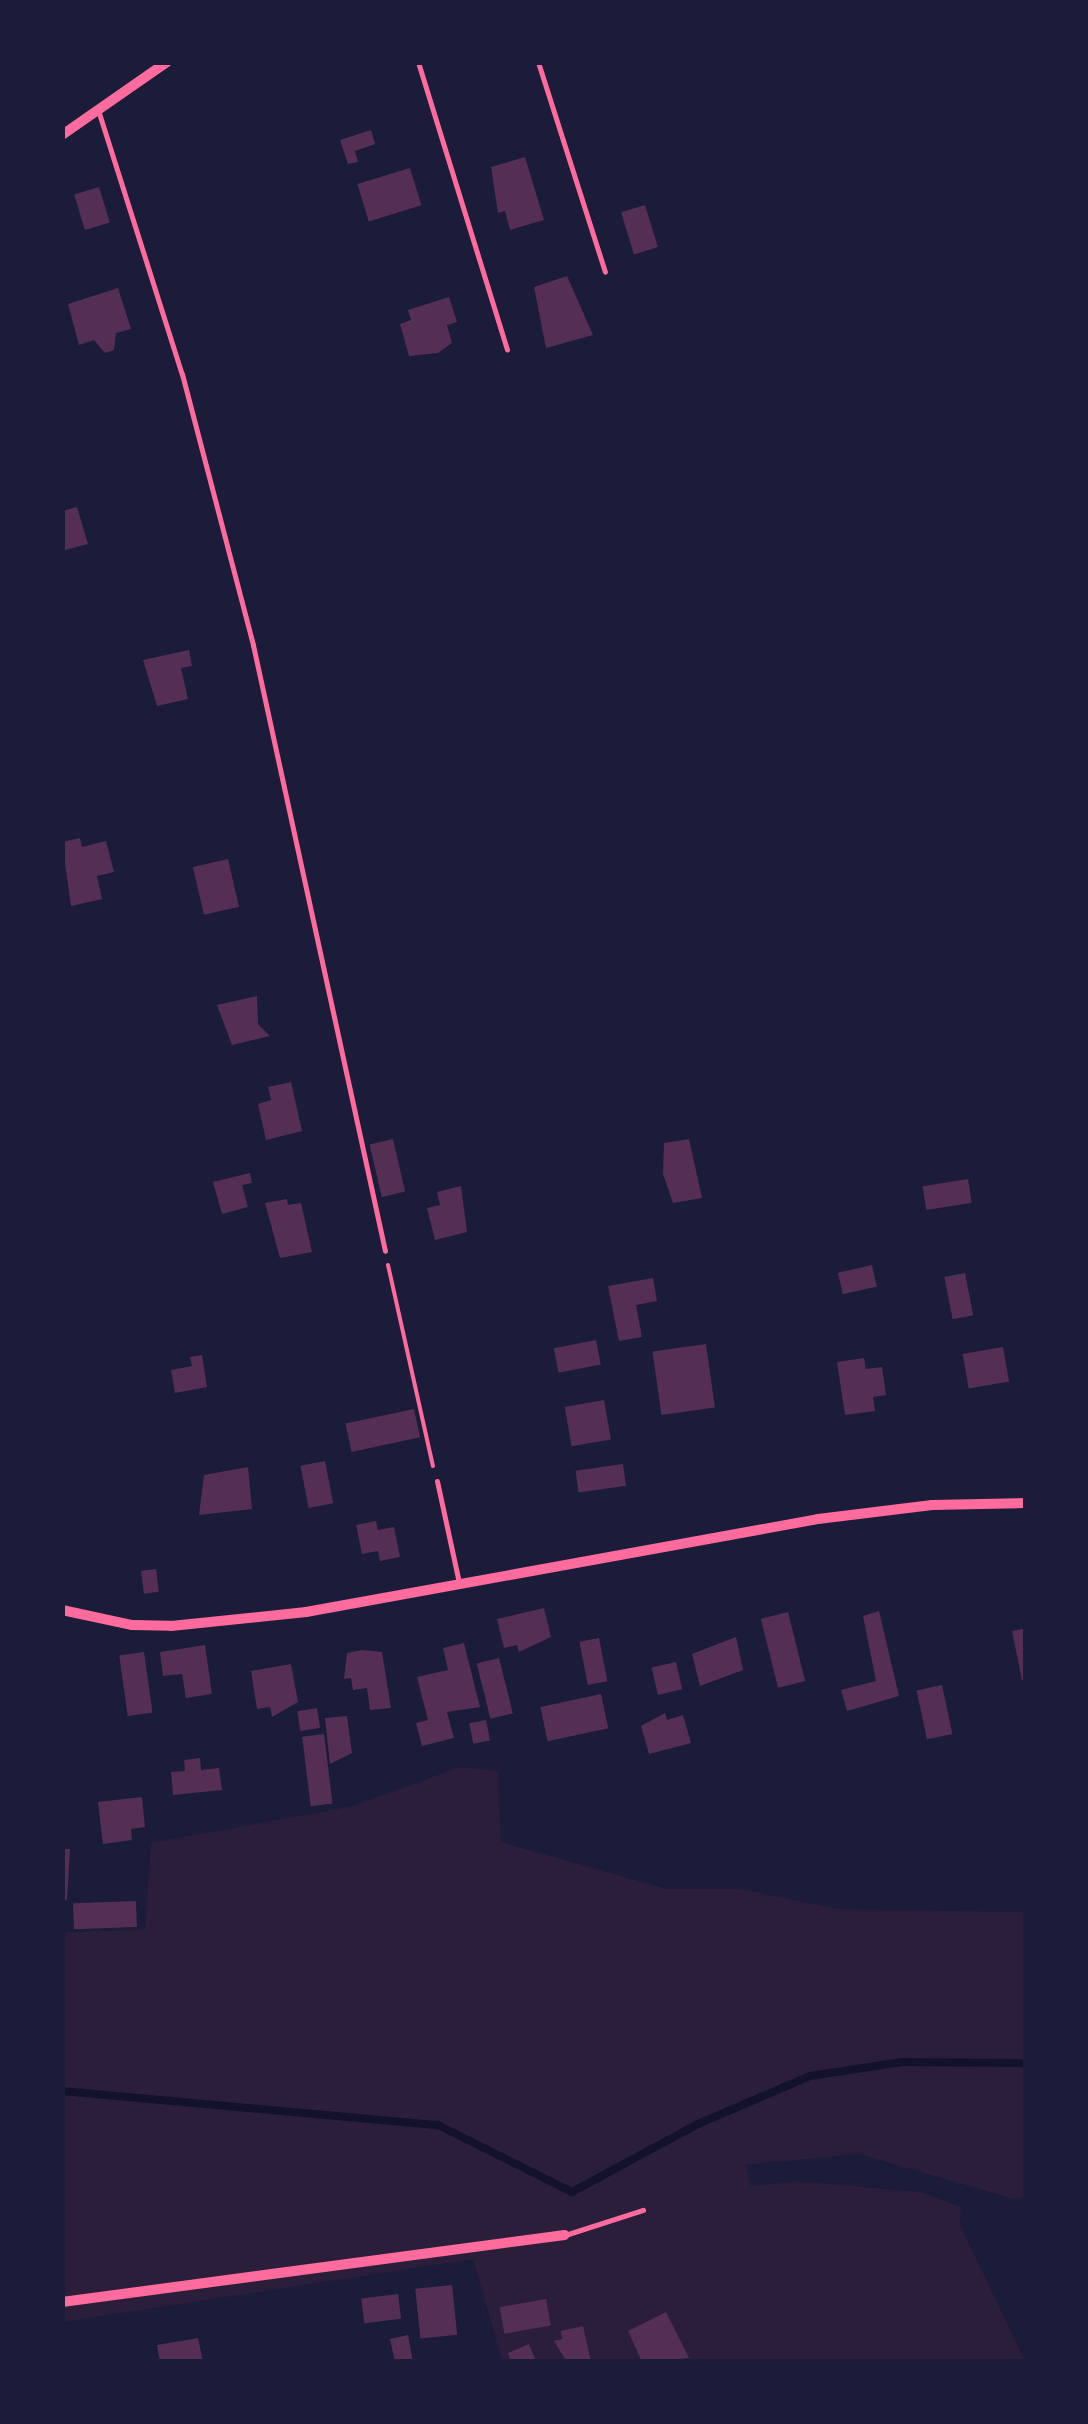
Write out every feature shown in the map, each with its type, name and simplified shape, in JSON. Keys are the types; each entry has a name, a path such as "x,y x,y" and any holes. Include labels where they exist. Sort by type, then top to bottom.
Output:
{"street":[{"path":"62,135 168,62"},
{"path":"62,1610 171,1626 306,1612 818,1520 932,1504 1026,1503"},
{"path":"62,2302 565,2235"}],"lane":[{"path":"418,62 506,350"},
{"path":"538,62 605,272"},
{"path":"99,113 182,374 253,646 385,1251"},
{"path":"437,1481 459,1582"},
{"path":"565,2235 643,2210"}],"path":[{"path":"385,1251 437,1481"}],"shaded area":[{"path":"460,1767 498,1771 501,1842 667,1889 740,1889 839,1909 1025,1912 1025,2196 1014,2199 859,2154 745,2165 751,2186 796,2181 920,2192 961,2207 960,2225 1025,2361 502,2361 473,2259 63,2322 63,1932 145,1930 151,1843 353,1806"}],"building":[{"path":"371,130 375,144 355,151 358,162 348,164 340,140"},
{"path":"525,157 544,220 510,230 505,211 498,213 491,167"},
{"path":"410,168 421,205 369,221 357,184"},
{"path":"99,187 110,222 85,230 74,195"},
{"path":"645,205 658,247 634,254 621,212"},
{"path":"567,276 593,335 546,348 534,287"},
{"path":"118,288 131,329 116,333 114,350 105,353 94,340 79,345 68,304"},
{"path":"449,297 457,322 447,325 452,343 438,353 409,356 400,324 411,320 408,310"},
{"path":"77,507 88,544 65,550 62,511"},
{"path":"189,650 192,666 181,668 188,699 157,706 143,660"},
{"path":"80,838 82,847 106,841 114,872 97,876 102,899 71,906 62,842"},
{"path":"228,859 239,907 204,915 193,867"},
{"path":"257,996 258,1024 270,1036 232,1045 217,1005"},
{"path":"291,1082 302,1131 266,1140 258,1104 271,1100 268,1087"},
{"path":"393,1139 405,1192 382,1197 370,1144"},
{"path":"689,1139 702,1198 673,1203 663,1174 664,1143"},
{"path":"250,1173 252,1183 242,1185 248,1207 222,1214 213,1182"},
{"path":"968,1179 972,1203 926,1210 923,1186"},
{"path":"461,1186 467,1232 435,1240 427,1208 440,1205 437,1192"},
{"path":"287,1199 288,1205 301,1203 312,1252 280,1258 265,1203"},
{"path":"872,1265 877,1286 843,1294 838,1273"},
{"path":"965,1273 973,1315 953,1319 944,1277"},
{"path":"653,1278 657,1301 636,1305 642,1337 619,1341 608,1286"},
{"path":"596,1340 601,1365 559,1373 554,1348"},
{"path":"706,1344 715,1407 661,1415 653,1352"},
{"path":"1003,1347 1009,1381 969,1389 963,1354"},
{"path":"202,1355 207,1387 175,1393 171,1370 192,1366 190,1357"},
{"path":"864,1358 866,1369 882,1367 886,1395 873,1397 875,1411 845,1415 837,1362"},
{"path":"604,1400 611,1439 572,1446 565,1407"},
{"path":"414,1409 420,1437 352,1452 346,1424"},
{"path":"325,1461 333,1503 309,1508 300,1466"},
{"path":"623,1464 626,1486 579,1492 575,1471"},
{"path":"248,1467 252,1509 199,1515 204,1475"},
{"path":"376,1521 378,1530 394,1527 400,1557 380,1561 378,1551 362,1554 356,1525"},
{"path":"156,1569 159,1592 144,1594 141,1571"},
{"path":"544,1608 551,1637 519,1652 517,1645 504,1648 497,1619"},
{"path":"879,1611 899,1696 847,1711 841,1690 876,1681 863,1616"},
{"path":"788,1612 805,1681 778,1688 761,1619"},
{"path":"1026,1628 1026,1679 1022,1680 1012,1631"},
{"path":"736,1637 743,1670 700,1686 692,1654"},
{"path":"599,1638 607,1681 588,1685 579,1642"},
{"path":"464,1643 480,1707 447,1712 454,1738 422,1746 416,1723 428,1720 417,1677 448,1670 443,1648"},
{"path":"205,1645 212,1694 186,1698 182,1674 163,1676 160,1652"},
{"path":"144,1652 152,1712 128,1716 119,1655"},
{"path":"382,1652 391,1708 370,1710 367,1688 353,1690 351,1678 344,1679 347,1653"},
{"path":"499,1658 513,1713 490,1719 477,1664"},
{"path":"676,1662 682,1689 658,1695 652,1668"},
{"path":"291,1664 298,1702 272,1717 270,1707 257,1709 251,1671"},
{"path":"942,1685 952,1734 927,1739 917,1690"},
{"path":"601,1694 608,1728 548,1741 540,1707"},
{"path":"317,1708 320,1728 300,1731 297,1711"},
{"path":"665,1713 667,1720 683,1715 691,1743 649,1754 641,1726"},
{"path":"347,1716 352,1753 330,1764 325,1718"},
{"path":"486,1720 490,1741 473,1744 469,1723"},
{"path":"324,1734 333,1803 311,1806 302,1737"},
{"path":"200,1758 201,1770 219,1768 222,1790 173,1795 171,1772 185,1771 184,1760"},
{"path":"142,1797 145,1827 131,1829 132,1840 103,1844 98,1802"},
{"path":"62,1849 70,1849 67,1900 62,1899"},
{"path":"136,1901 137,1927 74,1929 73,1903"},
{"path":"452,2285 457,2335 420,2339 415,2289"},
{"path":"398,2294 401,2319 364,2323 361,2299"},
{"path":"546,2299 551,2326 504,2334 500,2307"},
{"path":"666,2312 689,2358 642,2362 628,2331"},
{"path":"583,2326 591,2362 567,2362 554,2341 562,2339 561,2331"},
{"path":"408,2335 413,2362 395,2362 390,2339"},
{"path":"198,2338 203,2362 160,2362 157,2345"},
{"path":"529,2344 536,2362 511,2362 508,2353"}],"waterway":[{"path":"62,2091 438,2125 572,2192 698,2124 810,2076 902,2062 1026,2063"}]}
